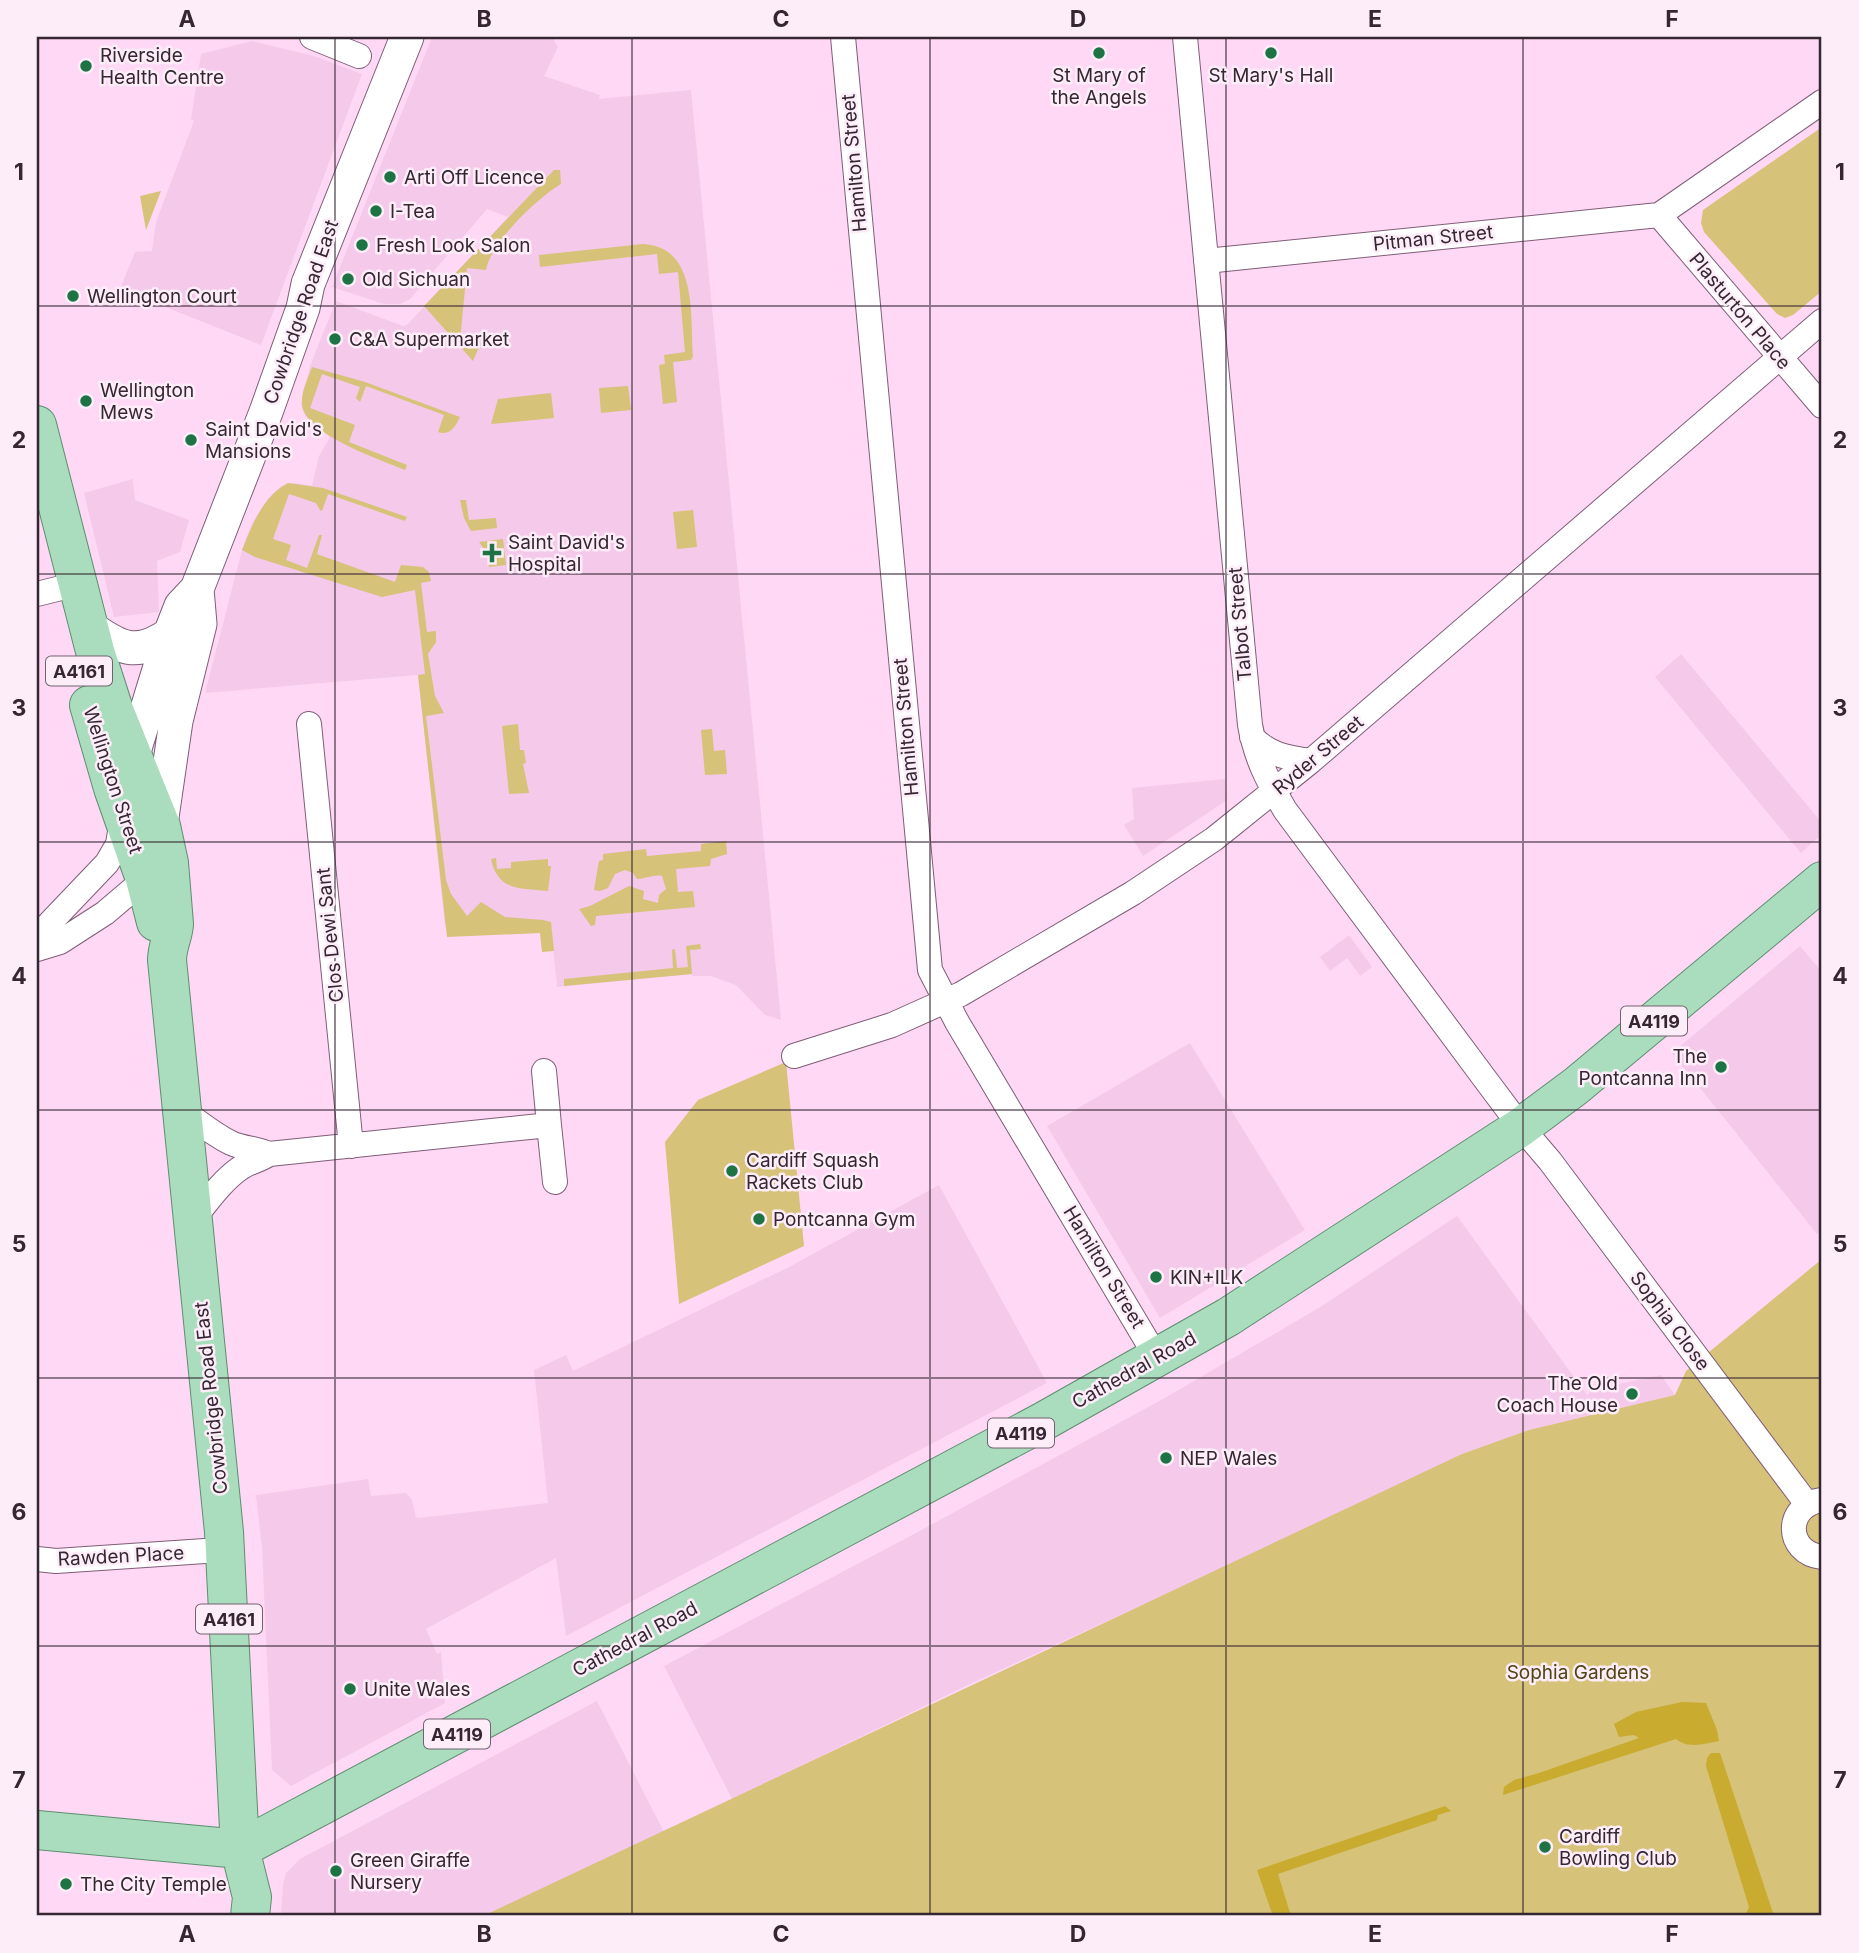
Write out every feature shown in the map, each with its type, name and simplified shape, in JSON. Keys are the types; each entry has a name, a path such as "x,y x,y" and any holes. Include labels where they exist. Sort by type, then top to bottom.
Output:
{"main road":[{"name":"Wellington Street","path":"37,425 56,589 88,626 114,710 161,826"},
{"name":"Wellington Street","path":"37,519 113,788 145,879"},
{"name":"Cowbridge Road East","path":"161,826 169,863 174,924 174,934 167,949"},
{"name":"Cowbridge Road East","path":"145,879 160,936 167,949 226,1549 240,1849 252,1897 250,1916"},
{"name":"Cathedral Road","path":"240,1849 872,1514 1157,1358 1292,1278 1521,1127 1586,1077 1822,881"},
{"path":"37,1830 240,1849"},
{"name":"Cowbridge Road East","path":"225,1916 240,1849"}],"street":[{"path":"312,37 359,56"},
{"name":"Cowbridge Road East","path":"123,812 125,788 133,754 170,634 181,606 197,589 266,412 303,308 308,284 407,37"},
{"name":"Hamilton Street","path":"843,37 928,958 935,982 1157,1358"},
{"name":"Talbot Street","path":"1185,37 1252,737 1260,766 1293,821 1521,1127"},
{"path":"1659,215 1822,102"},
{"name":"Pitman Street","path":"1206,261 1659,215"},
{"name":"Plasturton Place","path":"1659,215 1822,406"},
{"name":"Ryder Street","path":"794,1055 880,1029 961,994 1133,893 1214,839 1275,792 1822,321"},
{"name":"Cowbridge Road East","path":"145,879 155,859 174,731 200,624 197,589"},
{"path":"88,626 117,645 132,648 149,647 170,634"},
{"name":"Clos Dewi Sant","path":"309,724 351,1146"},
{"path":"1252,737 1263,748 1277,755 1311,761"},
{"path":"38,949 45,928 107,863 118,844 123,812"},
{"path":"38,949 60,942 105,913 145,879"},
{"path":"544,1071 555,1182"},
{"path":"183,1111 228,1141 269,1154 549,1125"},
{"name":"Sophia Close","path":"1521,1127 1555,1167 1814,1502"},
{"path":"194,1218 230,1176 269,1154"},
{"path":"1811,1552 1796,1540 1794,1525 1800,1510 1814,1502"},
{"name":"Rawden Place","path":"37,1559 56,1561 196,1552"}],"shaded area":[{"name":"Saint David's Hospital","path":"432,37 552,37 558,47 544,76 600,95 599,99 691,90 781,1020 765,1015 736,985 711,976 692,974 557,987 551,924 445,926 418,675 205,693 242,550 252,523 268,499 282,486 295,483 312,486 319,456 330,437 305,415 301,405 310,366 336,301 403,326 407,325 508,217 487,209 410,299 400,304 384,304 332,287"},
{"path":"252,41 314,56 362,74 261,345 120,289 135,252 152,251 156,222 194,121 191,119 201,54"},
{"path":"133,479 135,500 189,520 180,552 157,561 159,612 114,617 84,493"},
{"path":"1681,654 1822,823 1822,834 1801,853 1655,677"},
{"path":"1225,779 1227,800 1143,856 1124,825 1134,819 1132,788"},
{"path":"1349,935 1372,967 1360,976 1347,958 1330,971 1320,957"},
{"path":"1800,946 1822,972 1822,1230 1817,1234 1672,1053"},
{"path":"1190,1043 1305,1230 1160,1318 1047,1126"},
{"path":"939,1185 1047,1383 566,1636 556,1558 426,1629 437,1654 441,1652 445,1703 291,1786 272,1770 262,1548 256,1495 368,1479 371,1496 406,1493 412,1500 416,1517 419,1518 548,1503 534,1370 566,1355 573,1371 789,1267"},
{"path":"1457,1216 1587,1395 1608,1377 1614,1385 1661,1375 1675,1395 1529,1430 1462,1454 1251,1555 972,1683 732,1799 664,1666 1163,1399 1322,1306"},
{"path":"597,1701 664,1832 483,1916 281,1916 286,1873 300,1859"},
{"path":"1682,1702 1706,1703 1719,1741 1691,1745 1676,1739 1503,1795 1504,1787 1514,1780 1639,1738 1634,1735 1619,1737 1614,1724 1636,1712"},
{"path":"1711,1753 1720,1753 1774,1916 1745,1916 1749,1907 1706,1766"},
{"path":"1445,1806 1451,1811 1438,1815 1437,1820 1278,1874 1291,1916 1273,1916 1257,1870"}],"green space":[{"path":"1822,127 1822,284 1819,287 1822,291 1793,315 1785,318 1777,314 1704,232 1701,223 1703,210"},
{"path":"554,170 560,170 561,184 539,200 505,234 486,270 467,268 460,341 480,345 473,361 424,306"},
{"path":"161,191 146,230 140,196"},
{"path":"643,244 661,248 674,257 688,286 693,356 691,360 673,362 677,402 663,404 659,365 665,364 664,355 685,352 678,272 659,274 657,254 540,267 539,255"},
{"path":"312,367 365,382 460,417 449,432 438,432 444,415 366,386 360,402 356,398 360,387 322,374 310,408 355,425 349,442 407,465 405,470 363,453 315,426 306,415 302,404"},
{"path":"628,386 631,410 601,413 599,388"},
{"path":"551,393 554,418 491,424 498,399"},
{"path":"288,483 323,488 407,517 405,521 328,494 322,511 316,503 289,494 273,539 291,545 286,560 307,568 319,535 322,535 317,554 395,582 401,565 423,567 429,572 431,581 421,583 427,632 436,631 436,642 428,654 435,696 444,713 426,716 446,880 451,894 467,916 481,902 505,917 551,922 554,951 542,952 540,933 447,937 418,675 425,674 415,590 382,597 255,557 242,550 265,503"},
{"path":"460,500 466,500 469,520 496,518 497,528 471,531 464,518"},
{"path":"693,510 697,547 677,549 673,512"},
{"path":"503,539 506,565 489,567 487,553 479,542"},
{"path":"518,724 520,750 524,750 526,763 523,764 529,793 509,794 502,726"},
{"path":"712,729 714,751 725,750 727,774 705,775 701,730"},
{"path":"726,841 727,854 711,859 710,866 676,869 678,892 693,891 695,907 596,916 595,925 591,926 579,909 629,886 644,891 643,899 658,903 659,895 666,889 662,876 637,879 633,873 625,870 615,874 608,888 594,890 599,861 603,860 603,854 646,849 647,856 701,851 701,844"},
{"path":"496,858 497,869 511,868 511,862 548,859 548,866 551,866 548,891 520,888 505,883 494,870 491,859"},
{"path":"700,944 701,949 690,950 692,974 564,986 564,979 673,968 672,950 675,949 677,968 688,967 686,946"},
{"name":"Cardiff Squash Rackets Club","path":"786,1062 804,1246 679,1304 665,1142 698,1100"},
{"name":"Sophia Gardens","path":"1822,1259 1822,1916 483,1916 1462,1454 1529,1430 1675,1395 1686,1371"}],"place":[{"name":"St Mary of the Angels","path":"1099,53"},
{"name":"St Mary's Hall","path":"1271,53"},
{"name":"Riverside Health Centre","path":"86,66"},
{"name":"Arti Off Licence","path":"390,177"},
{"name":"I-Tea","path":"376,211"},
{"name":"Fresh Look Salon","path":"362,245"},
{"name":"Old Sichuan","path":"348,279"},
{"name":"Wellington Court","path":"73,296"},
{"name":"C&A Supermarket","path":"335,339"},
{"name":"Wellington Mews","path":"86,401"},
{"name":"Saint David's Mansions","path":"191,440"},
{"name":"Saint David's Hospital","path":"492,553"},
{"name":"The Pontcanna Inn","path":"1721,1067"},
{"name":"Cardiff Squash Rackets Club","path":"732,1171"},
{"name":"Pontcanna Gym","path":"759,1219"},
{"name":"KIN+ILK","path":"1156,1277"},
{"name":"The Old Coach House","path":"1632,1394"},
{"name":"NEP Wales","path":"1166,1458"},
{"name":"Unite Wales","path":"350,1689"},
{"name":"Cardiff Bowling Club","path":"1545,1847"},
{"name":"Green Giraffe Nursery","path":"336,1871"},
{"name":"The City Temple","path":"66,1884"}]}
